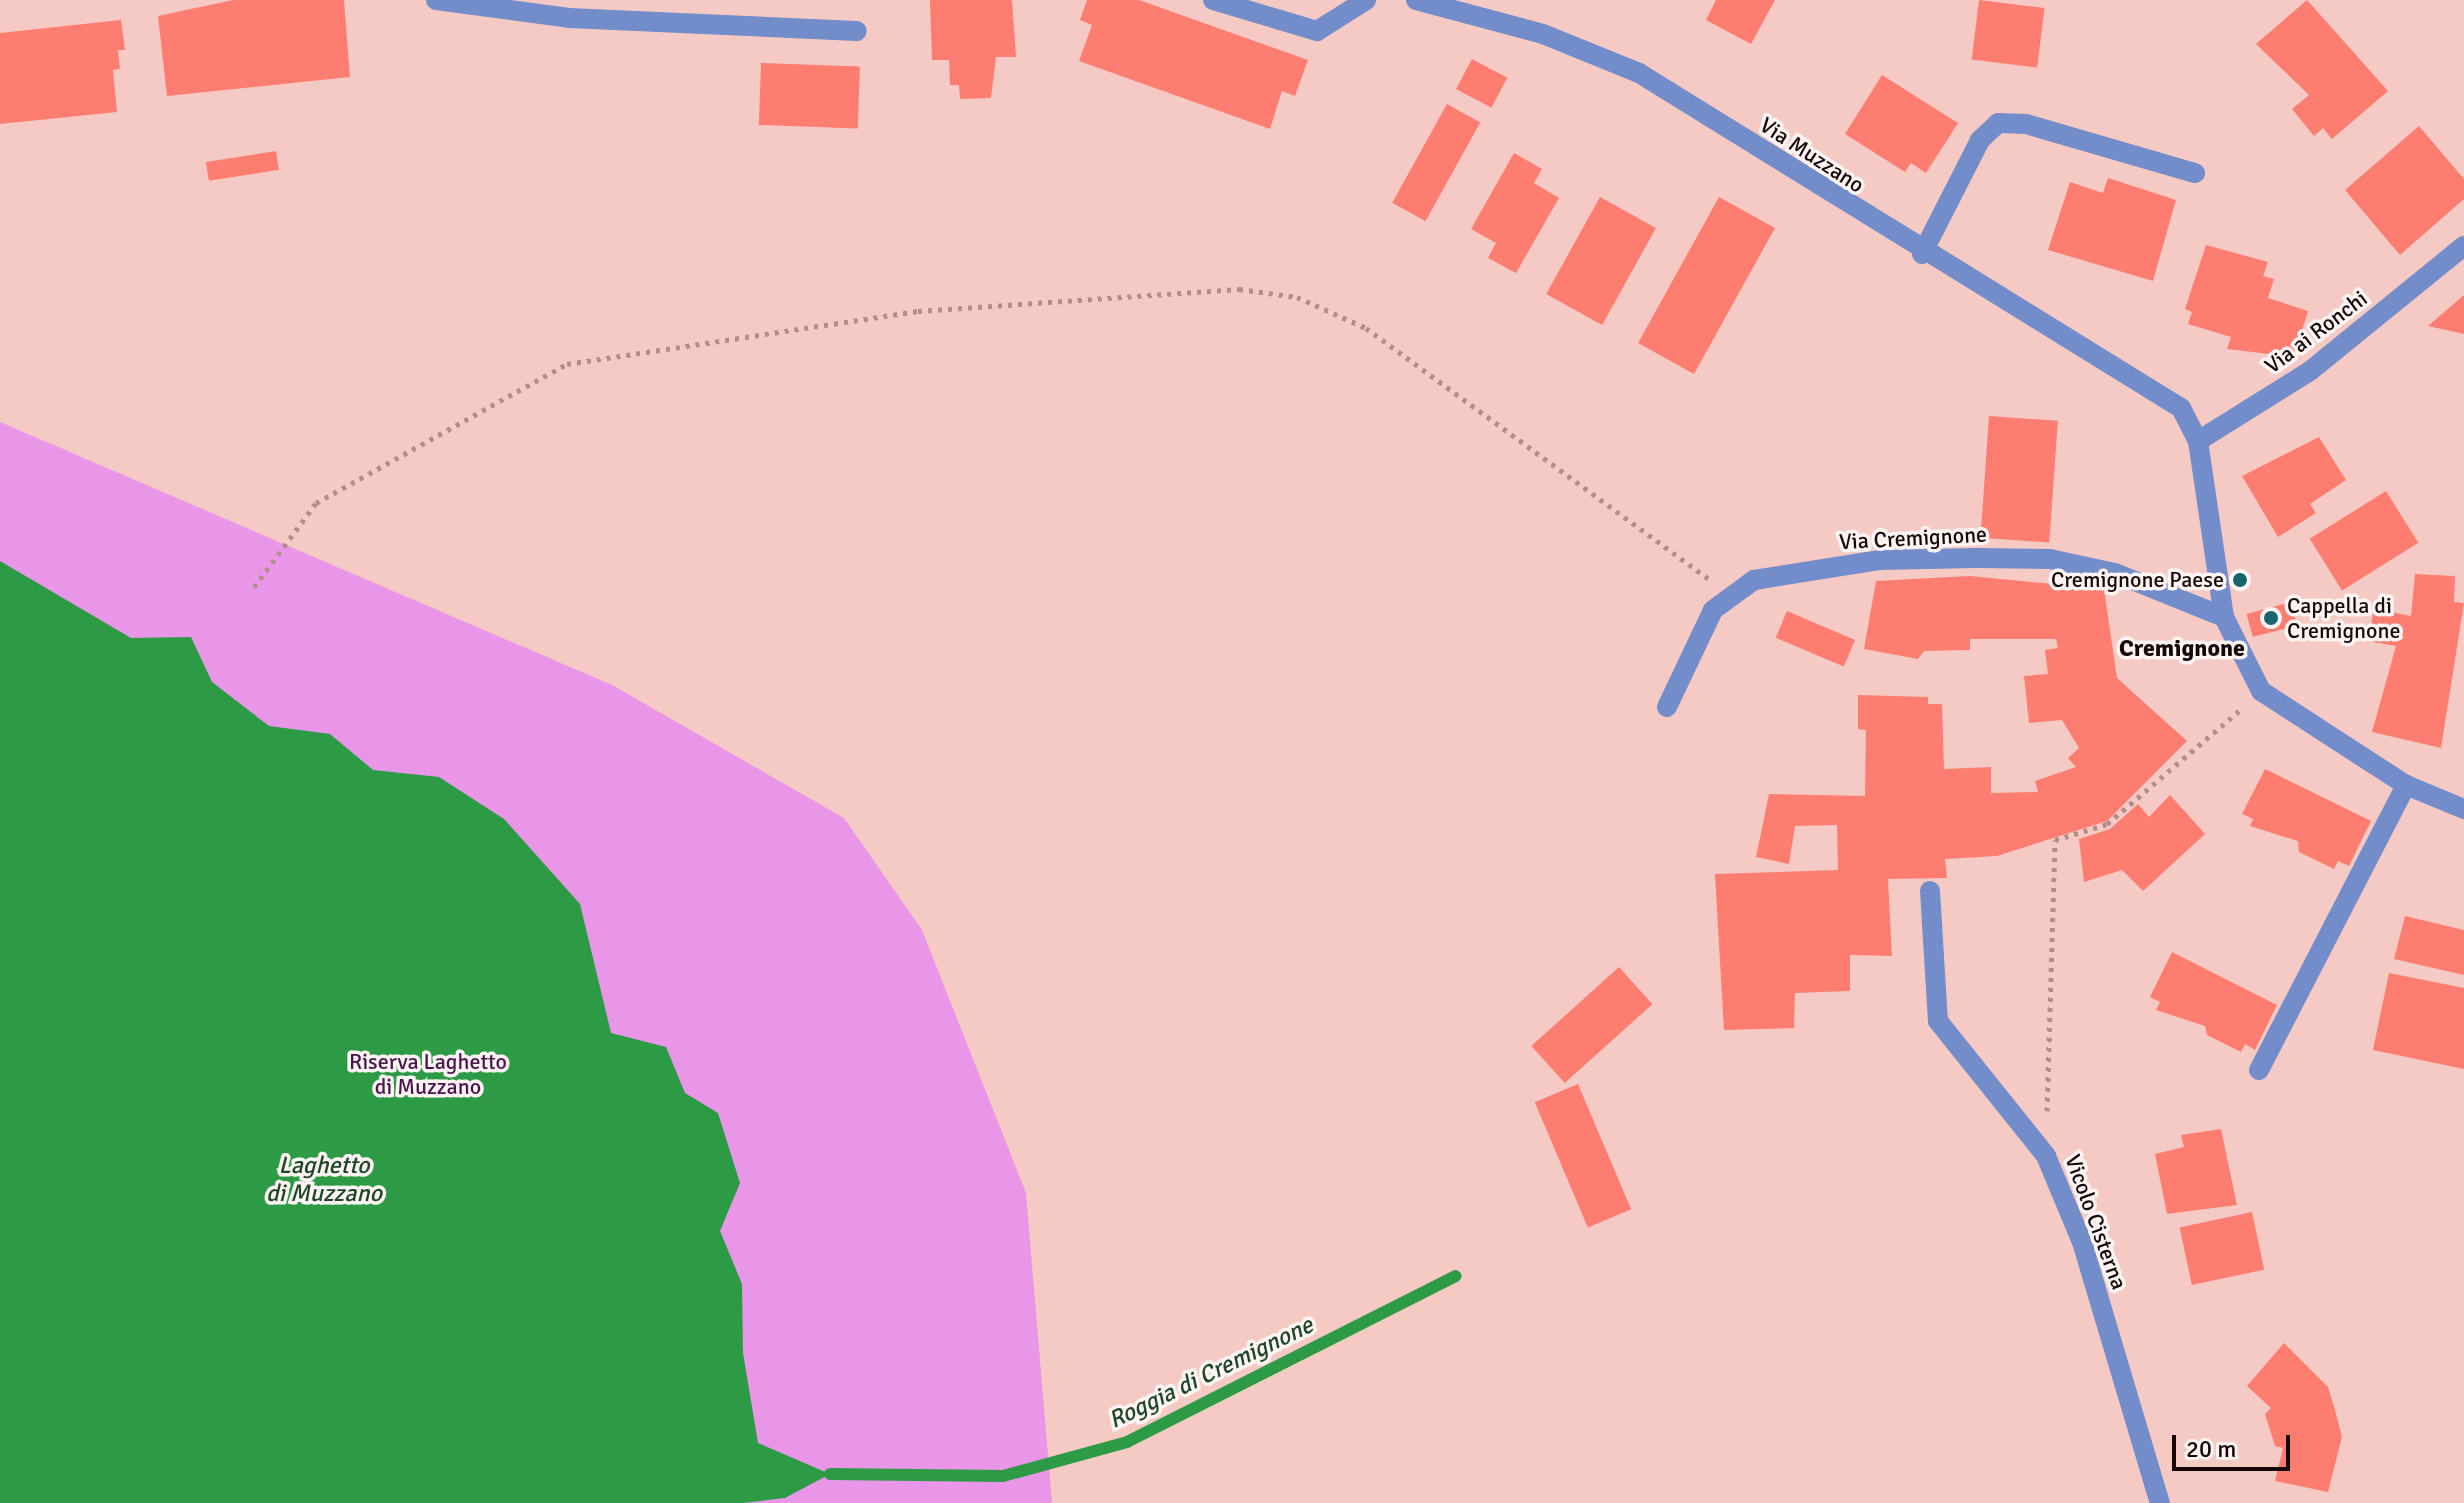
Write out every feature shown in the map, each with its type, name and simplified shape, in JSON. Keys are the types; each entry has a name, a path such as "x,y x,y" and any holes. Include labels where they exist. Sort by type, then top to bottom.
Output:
{"street":[{"path":"436,0 569,18 857,31"},
{"path":"1213,0 1317,31 1366,0"},
{"name":"Via Muzzano","path":"1416,0 1543,34 1639,73 1922,254 2162,394 2181,408 2198,441"},
{"path":"1922,254 1980,140 1998,123 2026,124 2195,173"},
{"name":"Via ai Ronchi","path":"2198,441 2310,371 2461,252"},
{"path":"2198,441 2224,617 2261,691 2293,719 2406,785 2464,809"},
{"name":"Via Cremignone","path":"1667,707 1713,610 1729,594 1783,570 1976,558 2050,559 2115,573 2224,617"},
{"path":"2259,1070 2406,785"},
{"name":"Vicolo Cisterna","path":"1930,891 1938,1021 2046,1156 2082,1242 2160,1503"}],"path":[{"path":"254,587 316,503 567,364 918,311 1239,289 1297,297 1366,328 1729,594"},
{"path":"2046,1156 2055,840 2107,824 2261,691"}],"green space":[{"name":"Laghetto di Muzzano","path":"0,422 612,685 844,818 922,930 1026,1193 1052,1503 0,1503"}],"water":[{"name":"Laghetto di Muzzano","path":"0,561 131,638 191,637 212,682 269,726 330,734 373,770 439,777 504,819 580,904 611,1033 666,1047 685,1093 718,1113 740,1183 720,1231 742,1284 743,1353 758,1443 830,1474 785,1498 743,1503 0,1503"}],"building":[{"path":"233,0 344,0 350,77 167,96 158,16"},
{"path":"930,0 1012,0 1016,57 996,57 991,98 960,99 959,85 950,85 949,60 932,60"},
{"path":"1087,0 1139,0 1308,60 1295,96 1282,91 1270,129 1079,61 1092,25 1080,20"},
{"path":"1716,0 1775,0 1751,44 1706,20"},
{"path":"1979,0 2045,8 2037,68 1972,60"},
{"path":"2307,0 2388,91 2332,139 2323,128 2314,136 2292,109 2309,95 2256,44"},
{"path":"121,20 125,50 118,50 120,69 113,70 117,112 0,124 0,33"},
{"path":"1472,59 1507,78 1491,108 1456,89"},
{"path":"761,63 860,66 858,128 759,125"},
{"path":"1882,75 1958,123 1926,173 1911,163 1905,172 1845,134"},
{"path":"1447,104 1480,122 1425,221 1392,203"},
{"path":"2419,126 2464,179 2464,199 2400,255 2345,190"},
{"path":"276,151 279,170 209,181 206,162"},
{"path":"1514,153 1542,169 1534,183 1559,198 1516,273 1488,258 1496,243 1471,229"},
{"path":"2108,178 2176,200 2153,281 2048,250 2070,182 2103,193"},
{"path":"1600,197 1656,228 1602,325 1546,294"},
{"path":"1719,197 1775,228 1694,374 1638,343"},
{"path":"2206,245 2268,262 2263,276 2274,279 2268,298 2308,311 2294,357 2227,349 2231,337 2188,324 2192,312 2185,309"},
{"path":"2464,295 2464,334 2428,326"},
{"path":"1989,416 2058,421 2049,543 1980,538"},
{"path":"2319,437 2346,480 2310,504 2316,513 2278,537 2242,476"},
{"path":"2386,491 2418,543 2342,590 2310,539"},
{"path":"2415,574 2455,576 2454,602 2464,603 2441,748 2372,732 2396,646 2368,641 2374,609 2411,616"},
{"path":"1970,576 2104,589 2117,678 2187,741 2107,821 1997,856 1945,859 1947,878 1888,879 1892,956 1850,955 1850,991 1795,993 1794,1028 1724,1030 1715,874 1838,870 1837,825 1795,826 1789,864 1756,857 1769,794 1865,796 1866,730 1858,729 1858,695 1928,697 1928,704 1942,704 1944,769 1991,767 1991,793 2038,792 2035,781 2076,767 2068,758 2079,748 2062,720 2029,723 2024,676 2048,674 2045,650 2058,648 2056,639 1970,639 1970,650 1924,651 1918,659 1864,649 1876,581"},
{"name":"Cappella di Cremignone","path":"2291,602 2297,625 2253,637 2247,614"},
{"path":"1787,611 1855,640 1844,667 1776,638"},
{"path":"2265,769 2371,821 2349,866 2338,861 2334,869 2299,852 2298,841 2250,826 2253,819 2242,814"},
{"path":"2170,795 2205,834 2143,891 2122,870 2084,882 2079,839 2110,829 2138,804 2149,817"},
{"path":"2405,916 2464,930 2464,975 2394,959"},
{"path":"2172,952 2277,1005 2255,1050 2245,1044 2241,1052 2207,1035 2205,1026 2156,1010 2160,1002 2150,997"},
{"path":"1619,967 1652,1004 1565,1083 1531,1046"},
{"path":"2389,973 2464,988 2464,1069 2373,1050"},
{"path":"1578,1084 1631,1209 1588,1228 1535,1102"},
{"path":"2221,1129 2237,1205 2167,1214 2155,1154 2184,1147 2181,1135"},
{"path":"2252,1212 2264,1270 2192,1285 2180,1227"},
{"path":"2284,1343 2328,1387 2335,1410 2342,1437 2328,1492 2275,1481 2283,1448 2275,1446 2265,1414 2271,1408 2247,1386"}],"waterway":[{"name":"Roggia di Cremignone","path":"830,1474 1003,1476 1127,1442 1455,1276"}],"place":[{"name":"Cremignone Paese","path":"2240,580"},
{"name":"Cappella di Cremignone","path":"2271,618"}],"district":[{"name":"Cremignone","path":"2182,649"}],"park label":[{"name":"Riserva Laghetto di Muzzano","path":"428,1074"}]}
